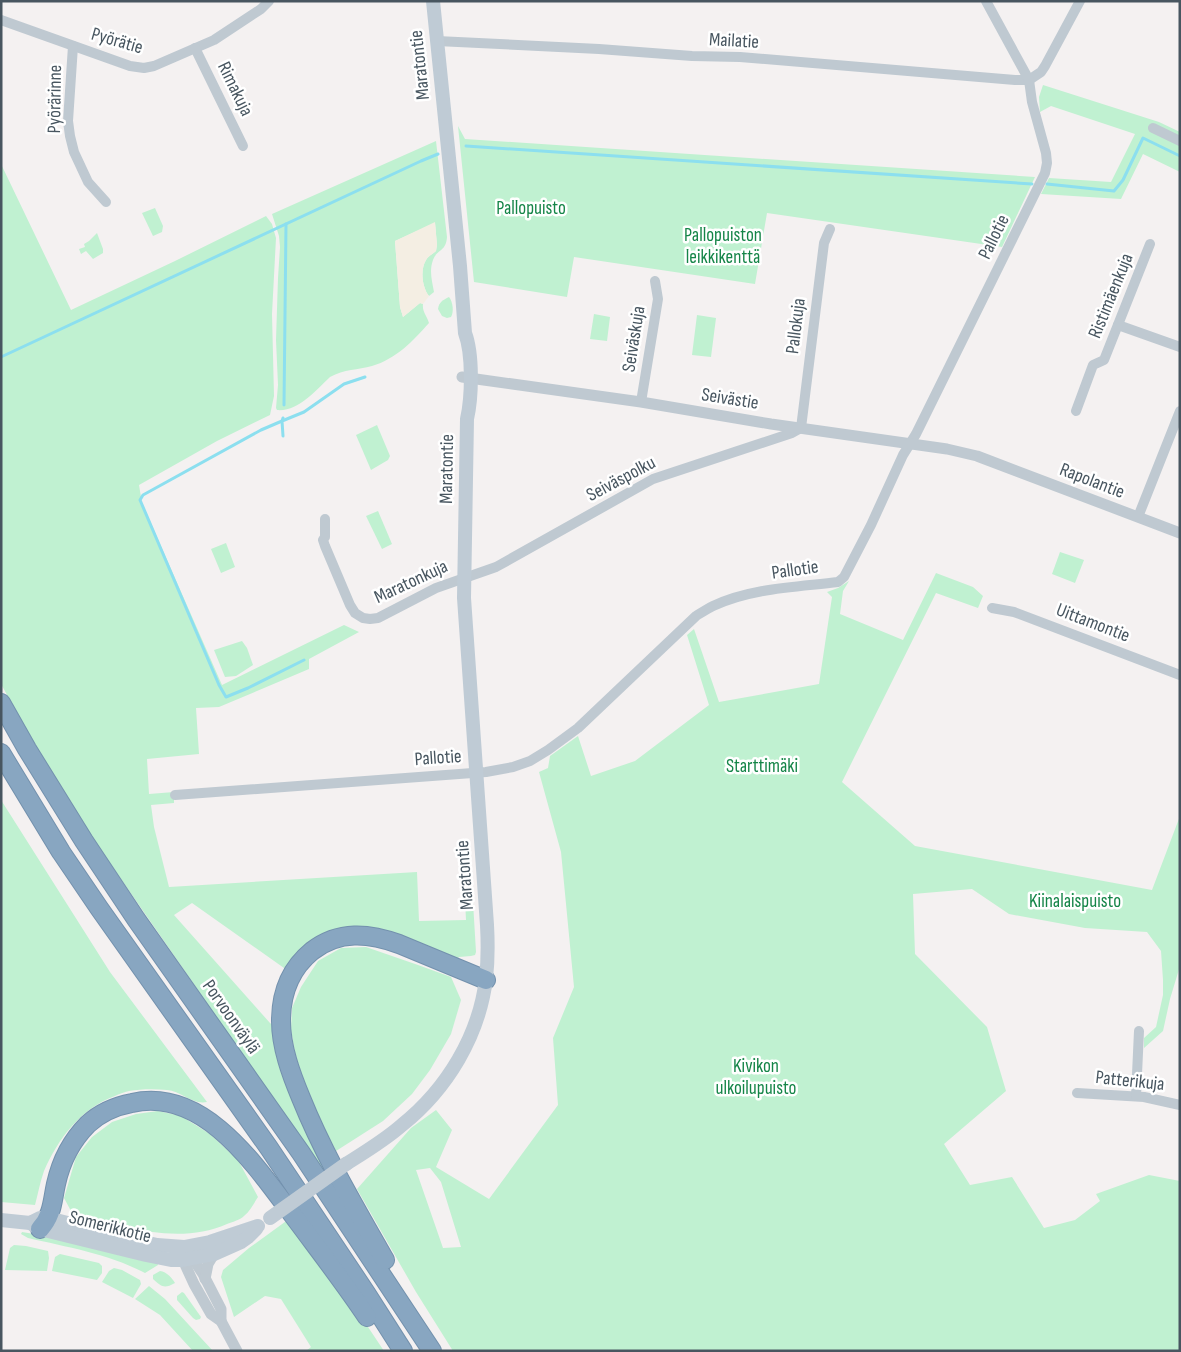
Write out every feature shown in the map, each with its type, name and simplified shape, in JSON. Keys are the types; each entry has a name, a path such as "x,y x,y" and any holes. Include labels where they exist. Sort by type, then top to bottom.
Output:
{"highway":[{"name":"Porvoonväylä","path":"1,703 84,841 311,1168 432,1351"},
{"path":"1,753 99,908 274,1156 403,1351"},
{"path":"432,1351 401,1287 342,1185 309,1118 294,1082 285,1050 281,1023 282,1006 292,974 305,957 324,944 346,936 365,935 387,939 486,980"},
{"path":"39,1223 51,1212 57,1179 64,1159 78,1134 90,1122 114,1108 139,1101 153,1100 189,1109 218,1127 247,1156 349,1290 391,1351"}],"main road":[{"name":"Maratontie","path":"187,1255 214,1254 241,1242 258,1226 402,1126 422,1108 453,1069 466,1048 477,1019 486,980 487,925 464,598 467,419 462,406 466,378 461,344 465,333 433,1"},
{"name":"Somerikkotie","path":"1,1220 39,1223 147,1243 187,1255"},
{"name":"Maratontie","path":"187,1255 210,1242 258,1226"}],"street":[{"name":"Pyörätie","path":"1,20 130,66 144,68 154,66 214,40 261,10 269,1"},
{"name":"Pallotie","path":"175,795 496,771 530,761 578,728 696,616 713,606 743,596 767,591 838,582 844,577 871,525 903,455 916,434 1045,173 1046,153 1028,80 986,1"},
{"path":"1028,80 1041,72 1045,66 1080,1"},
{"name":"Mailatie","path":"437,41 692,56 740,57 1028,80"},
{"name":"Pyörärinne","path":"73,46 68,121 70,136 74,152 88,182 106,202"},
{"name":"Rimakuja","path":"195,48 244,146"},
{"path":"1153,128 1180,140"},
{"name":"Pallokuja","path":"802,428 824,243 830,229"},
{"name":"Ristimäenkuja","path":"1076,410 1093,365 1104,360 1150,244"},
{"name":"Seiväskuja","path":"642,402 658,299 655,281"},
{"path":"1118,325 1180,347"},
{"name":"Seivästie","path":"466,378 642,402 955,451 977,456 991,462"},
{"path":"1138,518 1180,411"},
{"name":"Seiväspolku","path":"464,578 496,567 653,479 802,428"},
{"name":"Rapolantie","path":"991,462 1180,534"},
{"name":"Maratonkuja","path":"325,519 325,537 323,540 325,546 350,605 358,616 370,619 378,618 436,588 464,578"},
{"name":"Uittamontie","path":"992,608 1014,612 1180,675"},
{"path":"1136,1096 1139,1031"},
{"name":"Patterikuja","path":"1077,1093 1136,1096 1180,1105"},
{"path":"205,1279 208,1264 214,1254"},
{"path":"187,1255 205,1279 221,1309 221,1321"},
{"path":"187,1255 194,1284 211,1314 221,1321 237,1351"}],"green space":[{"path":"1043,85 1159,122 1180,132 1180,172 1143,154 1121,199 1041,194 1049,178 1111,182 1135,134 1051,106 1040,112 1039,97"},
{"name":"Pallopuisto","path":"458,126 465,139 1035,177 1002,247 767,213 755,284 574,257 567,297 474,282"},
{"path":"436,141 447,237 445,245 433,260 431,272 434,292 429,296 422,273 426,260 436,251 435,223 395,241 400,307 403,317 420,303 423,304 429,323 410,343 389,359 372,366 335,374 299,404 285,410 277,410 276,340 280,247 279,236 272,214"},
{"path":"1,164 71,310 266,216 272,224 276,238 272,314 274,396 270,415 217,441 139,485 142,503 222,685 344,625 359,632 309,659 309,669 219,707 196,708 199,754 147,759 149,794 174,792 174,803 151,805 154,827 169,887 417,872 419,921 466,920 465,900 470,900 473,902 476,952 475,955 459,957 456,960 408,943 318,942 284,968 192,903 174,915 270,1023 278,1029 328,1165 322,1169 96,843 27,731 1,684"},
{"path":"155,208 163,226 162,232 153,236 142,213"},
{"path":"97,233 103,253 93,259 86,251 81,254 79,249 85,247 84,244"},
{"path":"449,297 453,312 451,317 447,318 442,316 438,309 439,305"},
{"path":"594,314 610,317 607,341 590,339"},
{"path":"697,315 716,318 711,357 692,355"},
{"path":"377,425 390,456 388,460 371,470 356,435"},
{"path":"378,511 392,544 382,549 366,516"},
{"path":"226,543 235,567 221,573 211,549"},
{"path":"1060,552 1084,560 1075,583 1052,574"},
{"name":"Kivikon ulkoilupuisto","path":"936,573 973,587 983,596 978,608 936,593 842,782 915,846 1152,890 1180,816 1180,966 1163,1031 1144,1048 1144,1038 1156,1027 1163,995 1161,951 1147,932 1085,928 1009,914 972,889 913,894 915,954 987,1027 1006,1091 944,1144 970,1185 1012,1177 1044,1228 1075,1220 1100,1201 1096,1194 1149,1175 1180,1181 1180,1351 453,1351 416,1292 357,1189 411,1128 436,1110 452,1130 436,1167 489,1199 558,1105 553,1038 574,987 561,852 539,772 548,768 550,756 578,736 591,776 635,761 709,705 687,635 694,629 719,702 819,684 832,597 827,592 849,581 843,591 840,614 903,640","holes":["430,1168 441,1182 461,1247 443,1248 416,1170"]},
{"path":"242,641 247,648 253,665 236,676 225,677 214,650"},
{"path":"1,800 110,972 207,1102 196,1102 172,1091 153,1089 127,1091 103,1101 81,1117 56,1147 44,1171 35,1205 1,1202"},
{"path":"366,947 451,977 461,1000 451,1034 430,1070 412,1094 383,1121 336,1151 310,1101 295,1053 291,1030 292,1008 301,987 318,961 341,948"},
{"path":"158,1111 181,1116 210,1134 238,1160 258,1197 246,1214 234,1222 208,1230 169,1234 129,1228 71,1211 64,1198 76,1157 92,1137 112,1122 136,1114"},
{"path":"289,1219 356,1309 384,1351 306,1351 311,1347 281,1299 265,1296 234,1317 221,1277 223,1270 249,1248"},
{"path":"22,1232 59,1238 157,1262 158,1265 145,1273 102,1256 28,1238 21,1234"},
{"path":"14,1245 48,1251 47,1271 5,1270 10,1248"},
{"path":"60,1254 99,1263 102,1266 102,1273 97,1280 52,1271 55,1257"},
{"path":"114,1268 122,1270 140,1280 141,1284 133,1298 102,1282 109,1271"},
{"path":"160,1271 171,1277 175,1283 168,1286 159,1284 153,1279 153,1275"},
{"path":"149,1286 165,1299 213,1351 193,1351 160,1315 135,1299"},
{"path":"182,1292 201,1317 200,1319 196,1320 193,1318 177,1300 177,1296"}],"sand":[{"path":"435,222 436,251 426,260 422,273 429,296 423,304 420,303 403,317 400,307 395,241"}],"waterway":[{"path":"1047,184 1114,191 1123,180 1143,138 1180,156"},
{"path":"466,146 1032,184"},
{"path":"1,357 438,154"},
{"path":"284,405 286,224"},
{"path":"283,436 282,421 304,412 344,384 365,377"},
{"path":"283,418 282,421 261,430 143,495 140,500 219,685 226,697 304,660"}],"park label":[{"name":"Pallopuiston leikkikenttä","path":"723,246"},
{"name":"Starttimäki","path":"762,766"},
{"name":"Kiinalaispuisto","path":"1075,901"}]}
